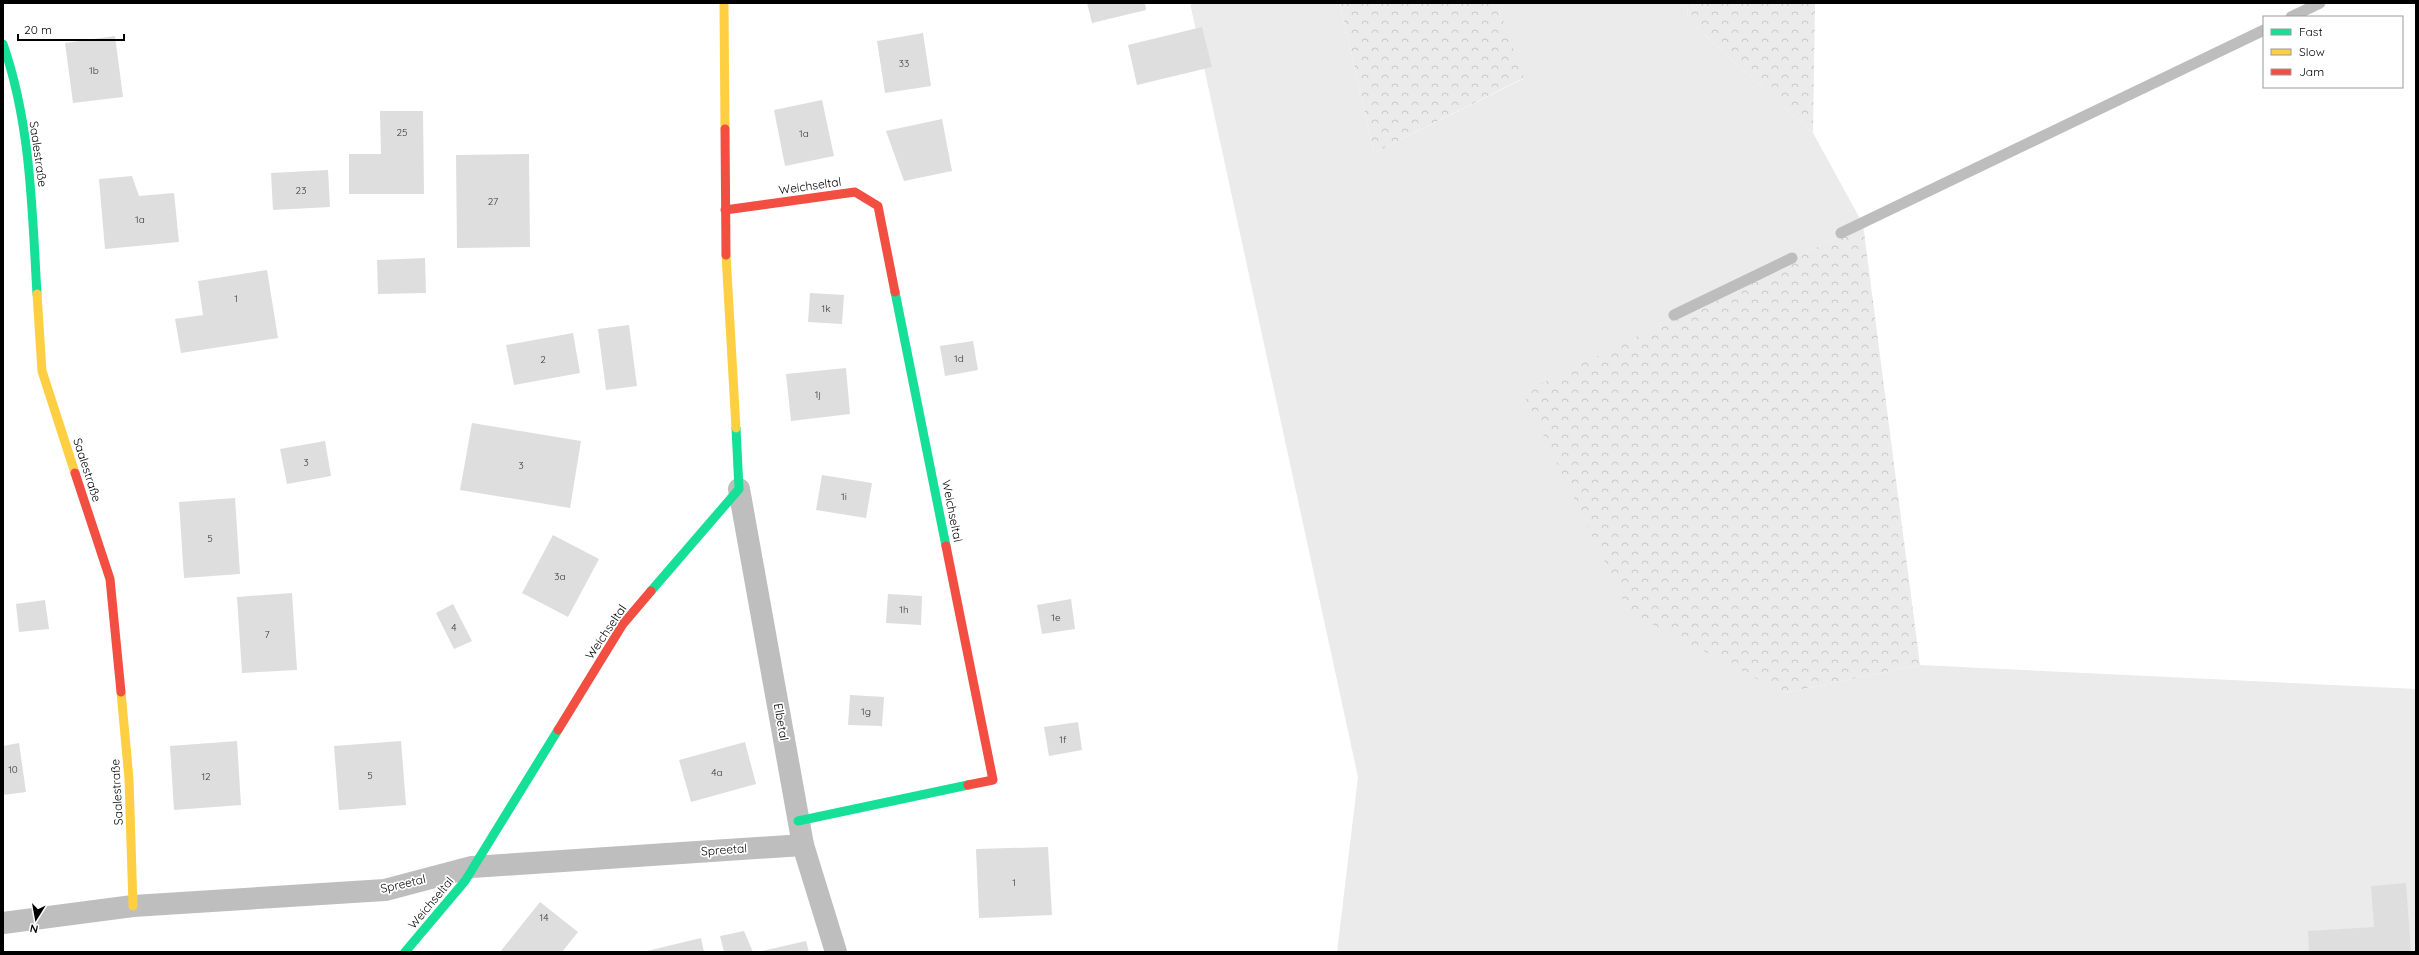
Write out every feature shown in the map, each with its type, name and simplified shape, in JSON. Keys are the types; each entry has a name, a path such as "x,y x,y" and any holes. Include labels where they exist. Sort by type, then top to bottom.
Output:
{"street":[{"path":"724,3 725,210 740,489"},
{"name":"Saalestraße","path":"3,44 14,76 30,170 42,370 110,579 129,779 133,906"},
{"name":"Weichseltal","path":"725,210 855,192 878,206 993,780 798,821"},
{"name":"Weichseltal","path":"405,952 465,881 472,867 623,624 740,489"},
{"name":"Elbetal","path":"740,489 798,821 803,844 836,952"},
{"name":"Spreetal","path":"3,923 133,906 385,890 472,867 803,844"}],"green space":[{"path":"1190,3 1340,3 1374,153 1523,79 1497,3 1688,3 1687,19 1813,133 1863,224 1524,393 1784,693 1920,665 2416,689 2416,952 1337,952 1358,777"},
{"path":"1340,3 1497,3 1524,78 1374,153"},
{"path":"1688,3 1815,3 1813,133 1687,19"},
{"path":"1863,224 1920,665 1784,693 1629,612 1523,393"}],"building":[{"path":"1087,3 1145,3 1146,10 1092,23"},
{"path":"1202,27 1212,67 1137,85 1128,45"},
{"path":"923,33 931,86 885,93 877,41"},
{"path":"115,36 123,97 73,103 65,43"},
{"path":"822,100 834,156 785,166 774,110"},
{"path":"380,111 423,111 424,194 349,194 349,154 381,154"},
{"path":"942,119 952,171 904,181 886,131"},
{"path":"529,154 530,247 457,248 456,155"},
{"path":"328,170 330,207 273,210 271,173"},
{"path":"132,176 139,196 174,193 179,242 105,249 99,179"},
{"path":"425,258 426,293 378,294 377,260"},
{"path":"267,270 278,338 181,353 175,319 203,315 198,281"},
{"path":"810,293 844,295 842,324 808,322"},
{"path":"629,325 637,386 606,390 598,329"},
{"path":"573,333 580,373 514,385 506,345"},
{"path":"973,341 978,370 945,376 940,346"},
{"path":"846,368 850,414 791,421 786,374"},
{"path":"472,423 581,441 570,508 460,490"},
{"path":"325,441 331,476 287,484 280,449"},
{"path":"822,475 872,483 866,518 816,510"},
{"path":"235,498 240,574 184,578 179,502"},
{"path":"553,535 599,559 568,617 522,593"},
{"path":"292,593 297,670 242,673 237,597"},
{"path":"888,594 922,596 921,625 886,623"},
{"path":"1071,599 1075,629 1042,634 1037,605"},
{"path":"45,600 49,629 19,632 16,604"},
{"path":"453,604 472,641 454,649 436,613"},
{"path":"850,695 884,697 882,726 848,725"},
{"path":"1078,722 1082,750 1049,756 1044,727"},
{"path":"237,741 241,805 174,810 170,746"},
{"path":"401,741 406,805 339,810 334,746"},
{"path":"745,742 756,784 691,802 679,760"},
{"path":"19,743 26,792 3,795 3,746"},
{"path":"1048,847 1052,915 979,918 976,849"},
{"path":"2406,883 2411,952 2309,952 2308,931 2374,927 2371,886"},
{"path":"540,902 578,932 562,952 500,952"},
{"path":"744,931 753,952 724,952 720,936"},
{"path":"701,938 704,952 647,952 647,951"},
{"path":"806,941 809,952 762,952 762,951"}],"waterway":[{"path":"2293,16 2320,3"},
{"path":"1841,233 2263,30"},
{"path":"1674,315 1792,258"}],"traffic: fast":[{"path":"3,44 12,74 25,136 29,168 37,294"},
{"path":"895,292 946,546"},
{"path":"651,591 739,489 736,428"},
{"path":"405,952 465,881 558,730"},
{"path":"798,821 968,785"}],"traffic: slow":[{"path":"724,3 725,129"},
{"path":"726,255 736,428"},
{"path":"37,294 42,371 75,473"},
{"path":"121,692 129,779 133,906"}],"traffic: jam":[{"path":"725,129 726,255"},
{"path":"725,210 855,192 878,206 895,292"},
{"path":"75,473 110,579 121,692"},
{"path":"946,546 993,780 968,785"},
{"path":"558,730 623,624 651,591"}]}
